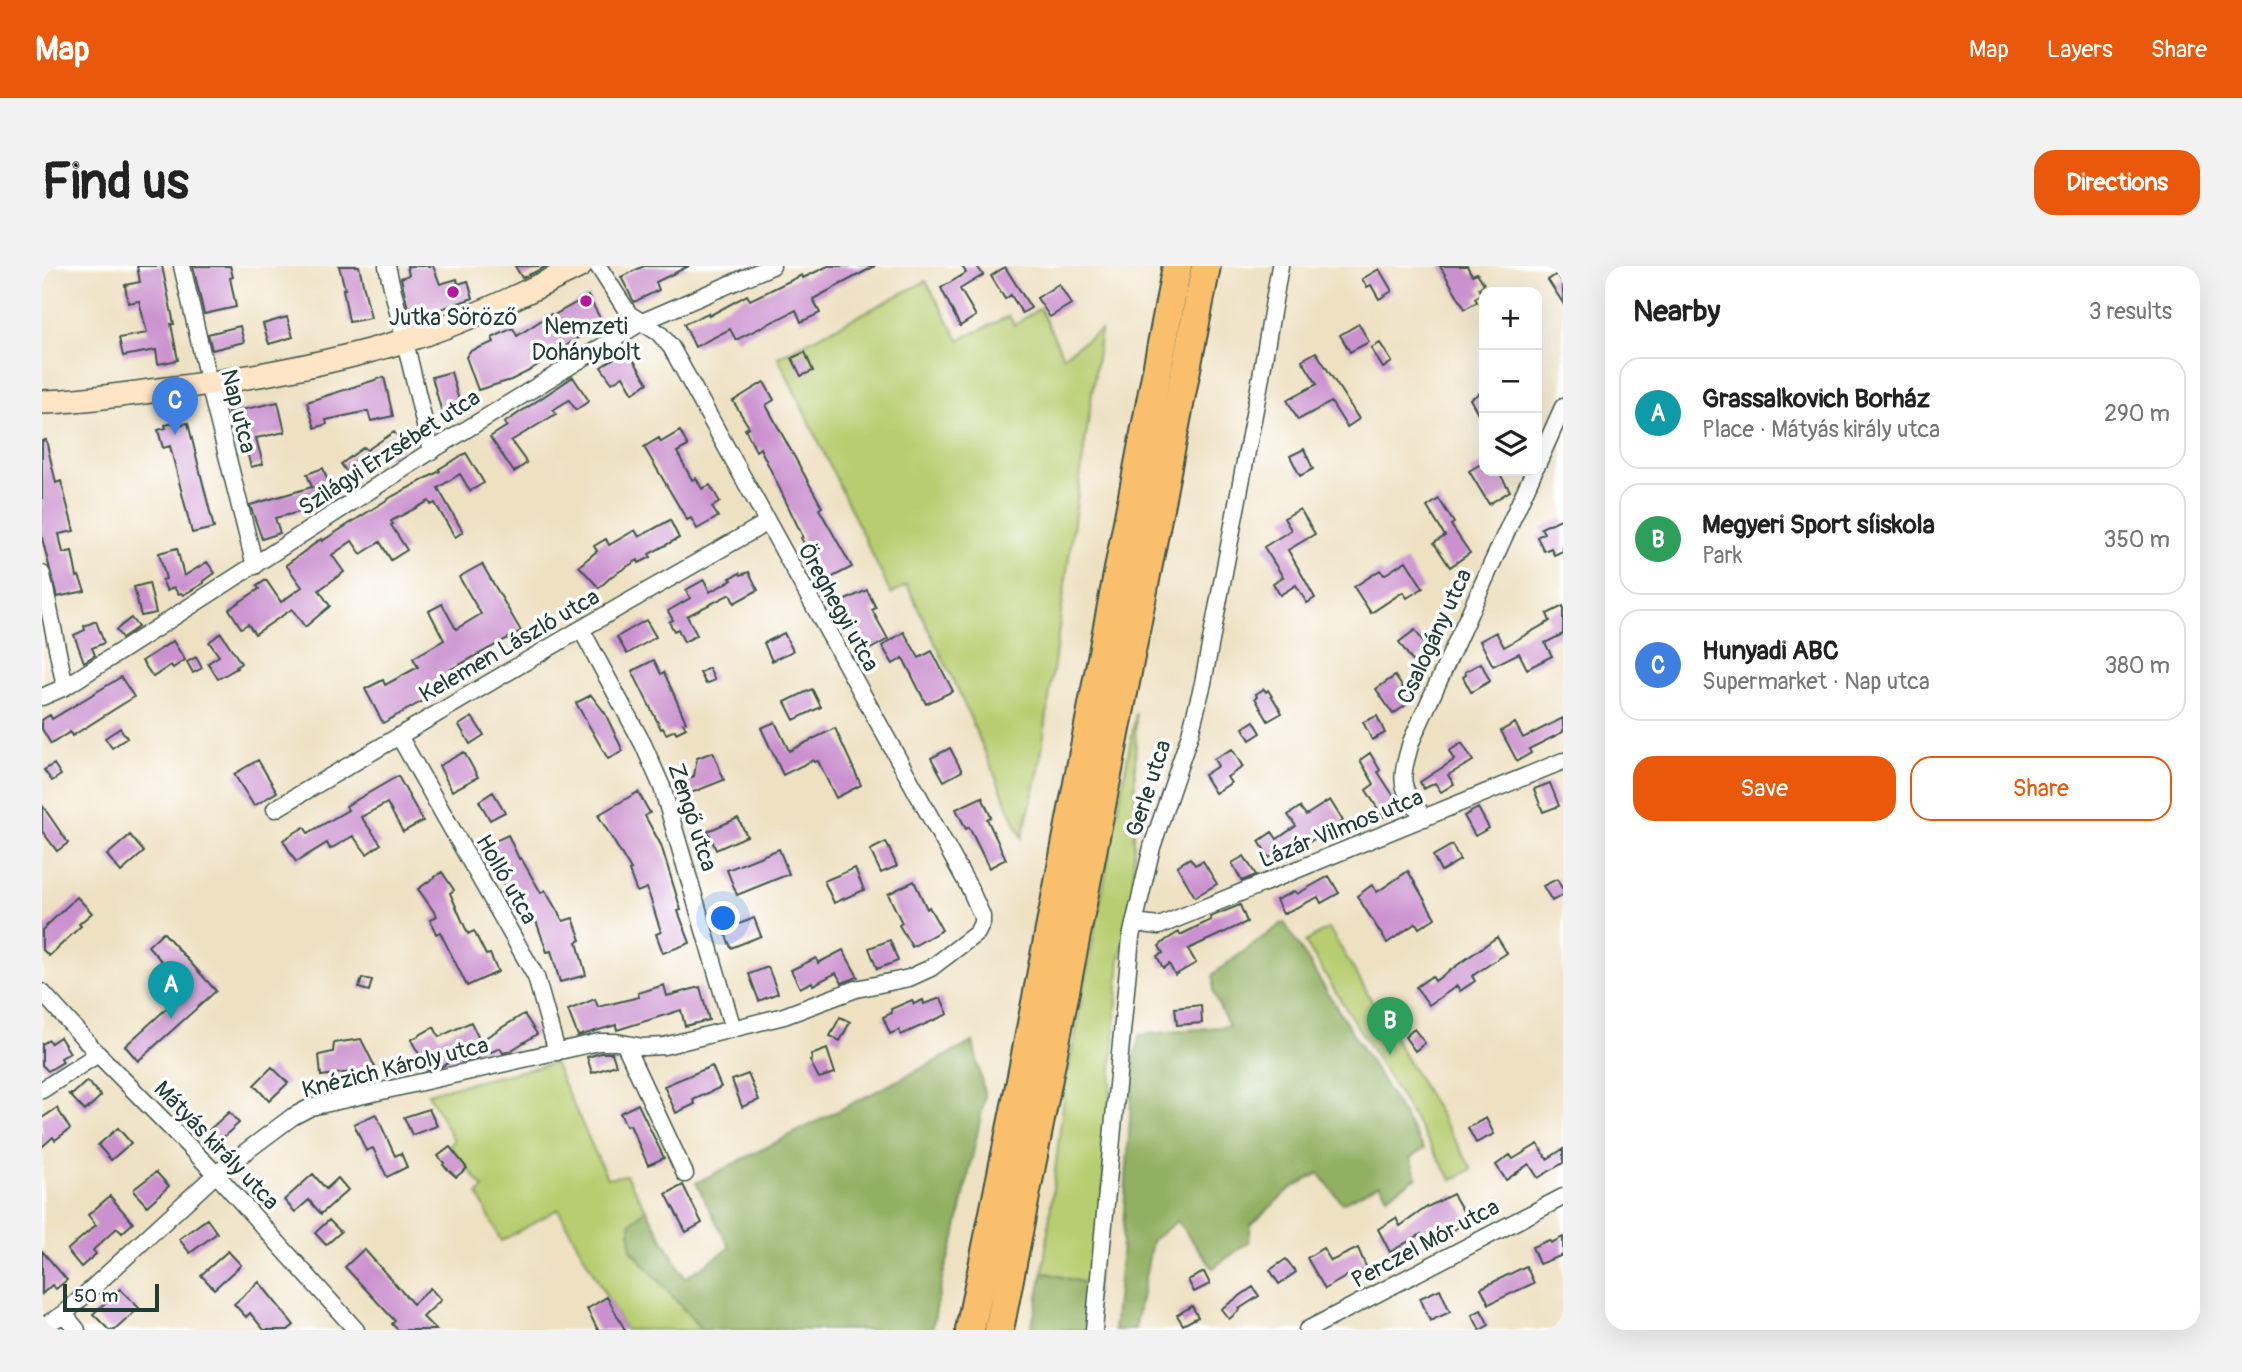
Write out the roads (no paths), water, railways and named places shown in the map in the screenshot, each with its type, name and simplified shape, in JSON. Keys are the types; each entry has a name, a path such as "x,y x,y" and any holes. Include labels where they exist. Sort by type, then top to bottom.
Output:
{"highway":[{"path":"971,1330 1177,266"},
{"path":"999,1330 1206,266"}],"street":[{"name":"Nap utca","path":"182,266 254,566"},
{"path":"387,266 431,451"},
{"path":"42,402 209,384 403,341 507,302 580,266"},
{"name":"Öreghegyi utca","path":"597,266 629,314 659,333 671,347 970,889 981,910 982,923"},
{"name":"Szilágyi Erzsébet utca","path":"42,697 65,687 431,451 642,322 772,266"},
{"name":"Gerle utca","path":"1094,1330 1113,1107 1134,923 1152,847 1190,734 1203,683 1280,266"},
{"path":"1542,454 1563,407"},
{"name":"Csalogány utca","path":"1425,818 1409,799 1401,778 1411,742 1532,476"},
{"name":"Kelemen László utca","path":"275,809 766,523"},
{"path":"42,574 65,687"},
{"name":"Zengő utca","path":"581,629 643,744 662,787 733,1029"},
{"name":"Holló utca","path":"399,736 536,977 557,1052"},
{"name":"Lázár Vilmos utca","path":"1134,923 1159,926 1563,761"},
{"name":"Knézich Károly utca","path":"42,1327 64,1314 216,1174 292,1117 311,1107 599,1042 664,1046 798,1012 856,989 909,978 931,968 971,939 982,923"},
{"name":"Mátyás király utca","path":"42,992 98,1054 216,1174 356,1330"},
{"path":"625,1045 685,1174"},
{"path":"42,1090 98,1054"},
{"name":"Perczel Mór utca","path":"1307,1330 1563,1197"},
{"path":"64,1314 77,1330"}],"place":[{"name":"Jutka Söröző","path":"453,292"},
{"name":"Nemzeti Dohánybolt","path":"586,301"},
{"name":"Hunyadi ABC","path":"175,435"},
{"name":"Grassalkovich Borház","path":"171,1019"},
{"name":"Megyeri Sport síiskola","path":"1390,1055"}]}
